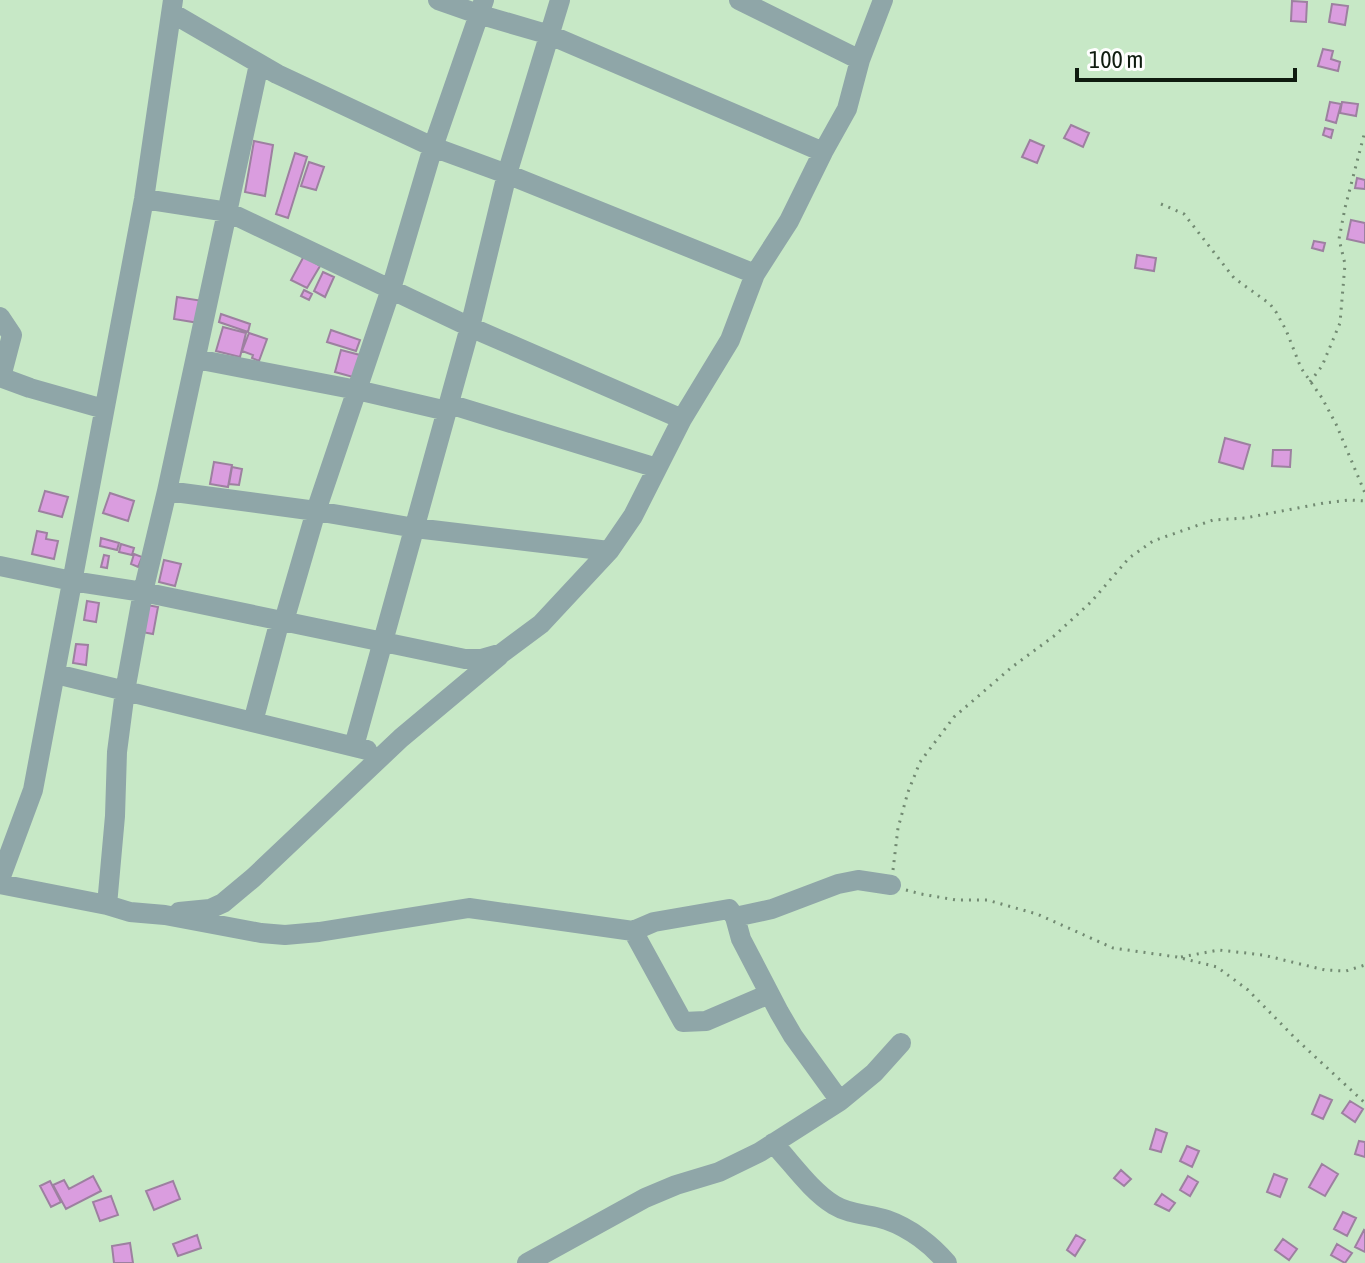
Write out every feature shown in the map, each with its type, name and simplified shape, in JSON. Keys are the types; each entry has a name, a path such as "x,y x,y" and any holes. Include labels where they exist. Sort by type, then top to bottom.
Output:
{"street":[{"path":"438,0 481,7 823,152"},
{"path":"354,746 470,327 507,174 560,0"},
{"path":"739,0 860,60"},
{"path":"165,915 187,909 210,909 223,903 382,755 502,653 541,624 609,551 633,516 682,419 730,340 755,274 789,221 847,109 860,60 883,0"},
{"path":"755,274 433,147 277,74 170,5 144,199 56,674 33,790 0,882 130,912 285,935 469,908 633,931 654,922 729,909 735,917 741,939 793,1036 840,1101"},
{"path":"253,722 316,511 481,7"},
{"path":"107,905 117,752 125,691 143,592 259,64"},
{"path":"144,199 228,212 470,327 682,419"},
{"path":"0,317 12,335 1,377 104,409"},
{"path":"196,359 448,407 657,468"},
{"path":"167,491 415,528 609,551"},
{"path":"0,566 143,592 465,659 481,659 502,653"},
{"path":"56,674 382,755"},
{"path":"735,917 772,909 838,884 858,880 891,885"},
{"path":"633,931 683,1022 706,1021 769,994"},
{"path":"527,1263 552,1257 645,1198 719,1172 760,1152 840,1101 874,1073 901,1043"},
{"path":"773,1143 835,1206 886,1219 910,1231 947,1263"}],"path":[{"path":"1310,382 1322,366 1340,323 1345,264 1339,239 1365,131"},
{"path":"1161,204 1184,214 1234,278 1270,304 1286,330 1301,368 1336,424 1365,493"},
{"path":"1365,501 1324,503 1245,518 1213,520 1153,541 1129,558 1091,602 1054,636 954,717 920,762 898,828 891,885 956,900 987,900 1037,914 1113,948 1177,957 1217,967 1248,990 1365,1103"},
{"path":"1177,957 1219,950 1263,955 1325,970 1346,971 1365,965"}],"building":[{"path":"1292,1 1307,2 1306,22 1291,21"},
{"path":"1332,4 1348,6 1345,25 1329,22"},
{"path":"1323,49 1333,51 1331,59 1340,62 1338,71 1318,66"},
{"path":"1330,102 1341,104 1336,123 1326,120"},
{"path":"1342,102 1358,104 1356,116 1340,113"},
{"path":"1071,125 1089,133 1083,147 1064,138"},
{"path":"1325,128 1333,130 1331,138 1323,135"},
{"path":"1030,140 1044,146 1037,163 1022,157"},
{"path":"254,141 273,145 265,196 245,192"},
{"path":"295,153 307,157 288,218 276,214"},
{"path":"309,162 324,167 316,190 301,186"},
{"path":"1357,178 1365,180 1365,189 1355,188"},
{"path":"1351,220 1365,223 1365,243 1347,239"},
{"path":"1314,241 1325,243 1323,251 1312,248"},
{"path":"1137,255 1156,258 1154,271 1135,268"},
{"path":"304,256 320,266 307,288 291,280"},
{"path":"323,272 334,277 325,297 314,291"},
{"path":"304,290 312,294 309,300 301,296"},
{"path":"177,297 203,301 199,323 174,319"},
{"path":"221,314 250,324 248,332 219,322"},
{"path":"223,327 246,333 240,357 216,351"},
{"path":"331,330 360,340 356,351 327,342"},
{"path":"249,333 267,339 259,361 242,351"},
{"path":"341,350 360,355 353,377 335,372"},
{"path":"1225,438 1250,445 1243,469 1219,462"},
{"path":"1273,450 1291,450 1290,467 1272,466"},
{"path":"214,462 232,465 228,487 210,484"},
{"path":"232,467 242,469 239,485 229,484"},
{"path":"45,491 68,497 62,517 39,511"},
{"path":"110,493 134,501 128,521 103,513"},
{"path":"37,531 47,533 46,539 58,541 54,559 32,554"},
{"path":"101,538 119,543 117,550 100,546"},
{"path":"121,544 134,548 132,555 119,552"},
{"path":"134,554 142,557 138,567 131,564"},
{"path":"104,555 109,556 107,568 101,567"},
{"path":"164,560 181,564 175,586 159,582"},
{"path":"87,601 99,603 96,622 84,620"},
{"path":"147,605 158,607 153,634 142,632"},
{"path":"76,644 88,645 86,665 73,663"},
{"path":"1320,1095 1332,1100 1323,1119 1312,1114"},
{"path":"1350,1101 1363,1109 1355,1122 1342,1113"},
{"path":"1156,1129 1167,1133 1161,1152 1150,1149"},
{"path":"1359,1141 1365,1142 1365,1157 1355,1154"},
{"path":"1187,1146 1199,1151 1192,1167 1180,1161"},
{"path":"1322,1164 1338,1174 1325,1196 1309,1187"},
{"path":"1121,1170 1131,1179 1124,1186 1114,1178"},
{"path":"1274,1174 1287,1179 1280,1197 1267,1192"},
{"path":"93,1176 101,1191 66,1209 53,1185 64,1180 69,1189"},
{"path":"1188,1176 1198,1182 1190,1196 1180,1190"},
{"path":"50,1181 61,1202 51,1207 40,1186"},
{"path":"173,1181 180,1199 154,1210 146,1191"},
{"path":"1162,1194 1175,1203 1169,1211 1155,1204"},
{"path":"111,1196 118,1215 100,1221 93,1202"},
{"path":"1343,1212 1356,1218 1347,1236 1334,1229"},
{"path":"1365,1231 1365,1252 1355,1247"},
{"path":"197,1235 201,1248 178,1256 173,1244"},
{"path":"1076,1235 1085,1240 1075,1256 1067,1250"},
{"path":"1283,1239 1297,1249 1289,1260 1275,1250"},
{"path":"130,1243 133,1263 114,1263 112,1246"},
{"path":"1337,1244 1352,1253 1345,1263 1331,1255"}]}
